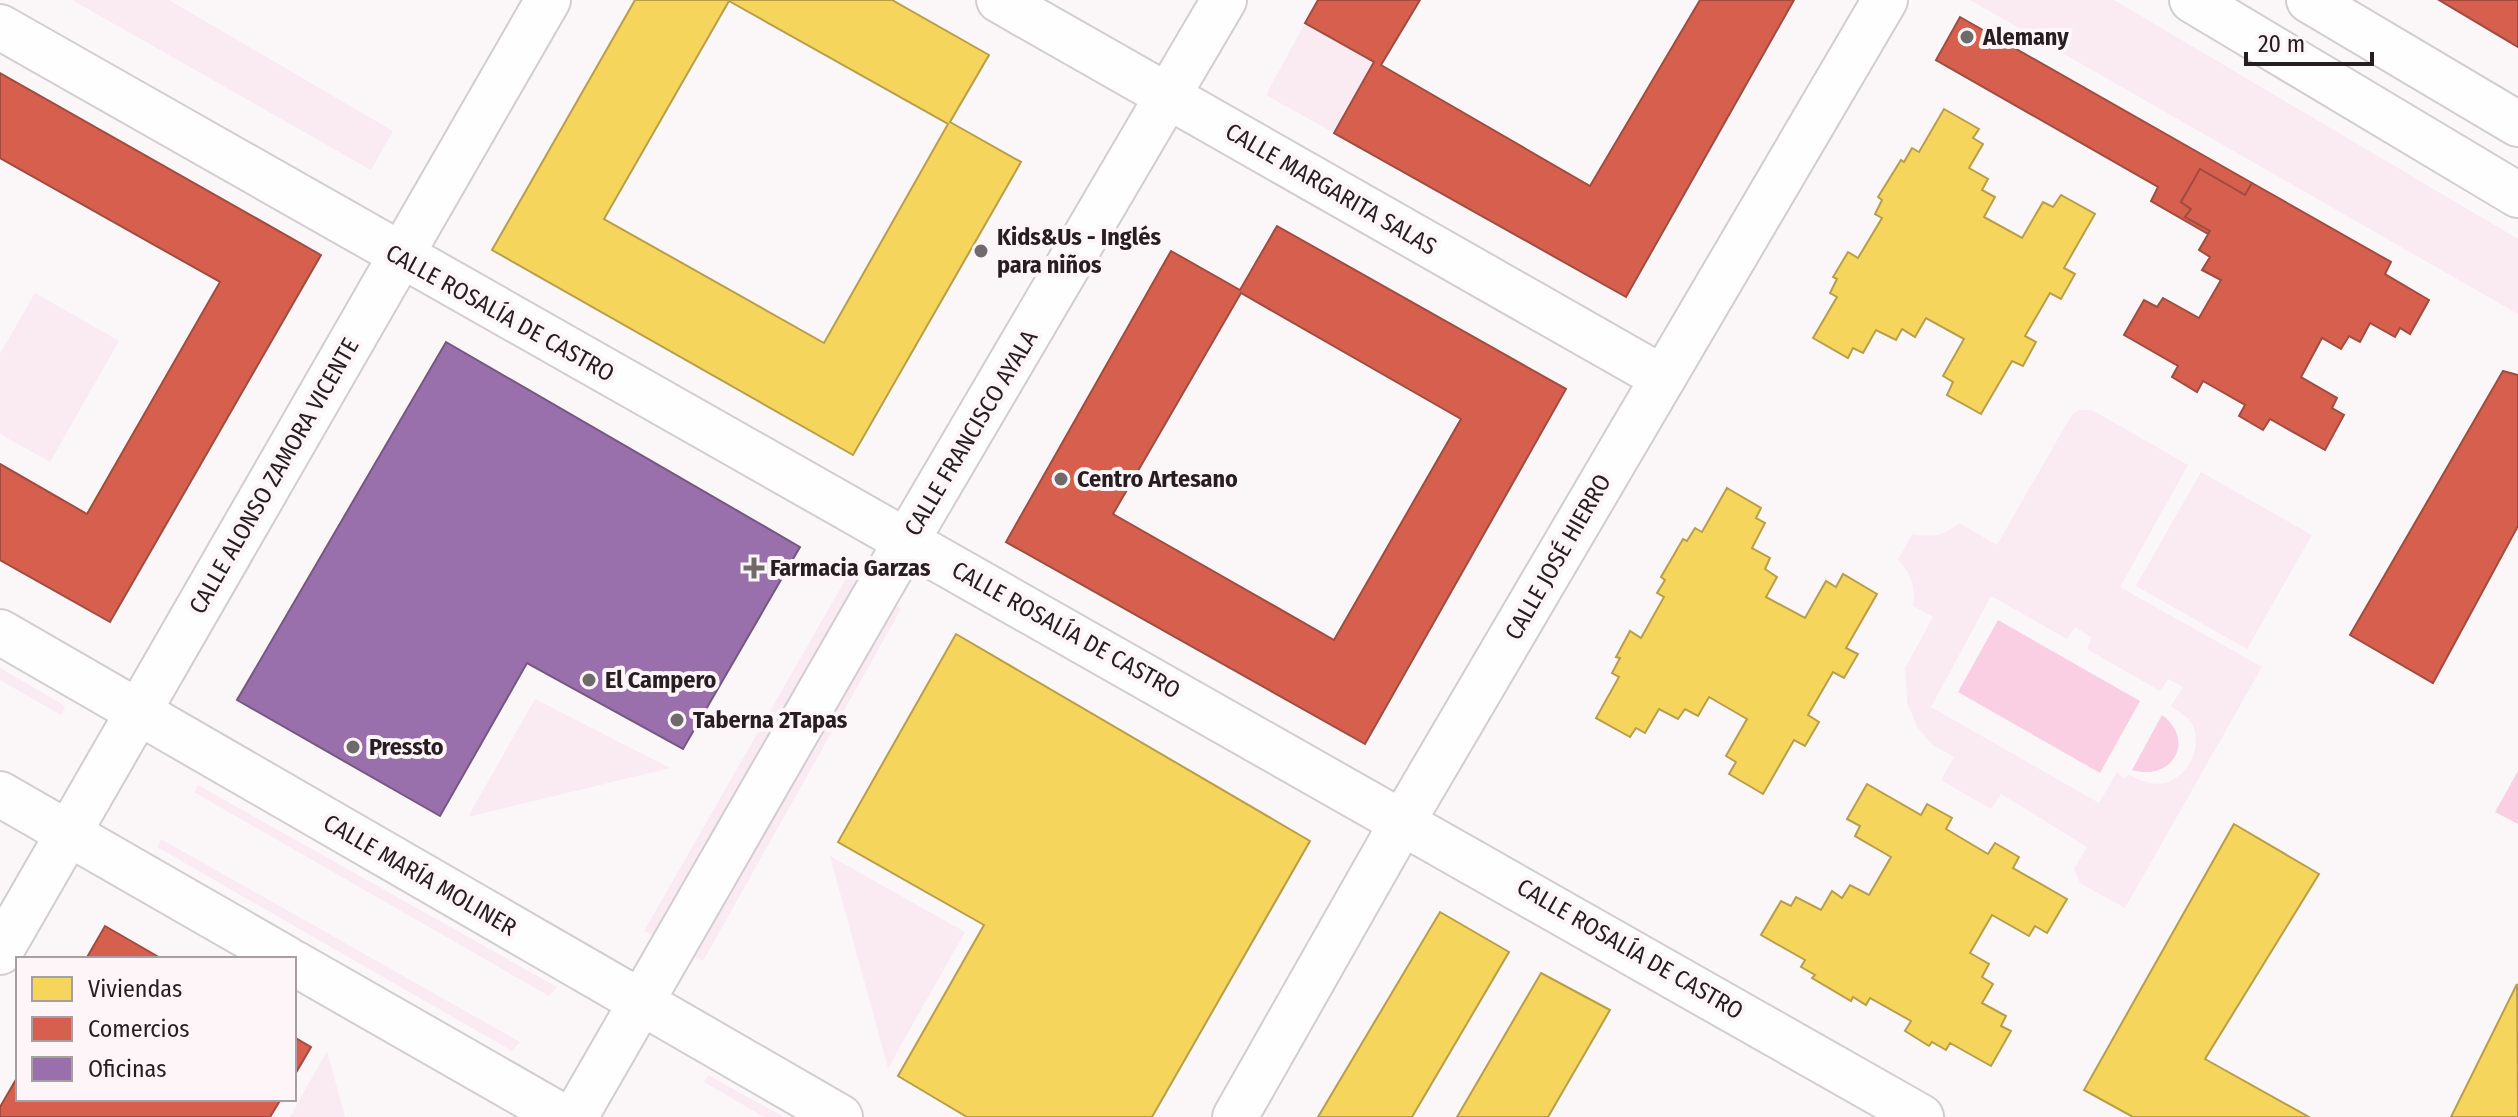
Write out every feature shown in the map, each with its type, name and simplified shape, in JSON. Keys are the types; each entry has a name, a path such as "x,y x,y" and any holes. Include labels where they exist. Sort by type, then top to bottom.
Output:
{"street":[{"name":"CALLE ALONSO ZAMORA VICENTE","path":"0,952 548,0"},
{"name":"CALLE MARGARITA SALAS","path":"999,0 1663,378"},
{"name":"CALLE FRANCISCO AYALA","path":"575,1117 907,540 1170,97 1224,0"},
{"name":"CALLE JOSÉ HIERRO","path":"1235,1117 1403,821 1885,0"},
{"path":"2192,0 2518,195"},
{"path":"2309,0 2518,124"},
{"name":"CALLE ROSALÍA DE CASTRO","path":"0,27 400,257 907,540 1921,1117"},
{"name":"CALLE MARÍA MOLINER","path":"0,632 840,1117"},
{"path":"0,794 284,957"},
{"path":"296,964 563,1117"}],"shaded area":[{"path":"72,0 169,0 393,131 371,170"},
{"path":"1970,0 2114,0 2518,239 2518,314"},
{"path":"1305,23 1374,62 1334,133 1266,95"},
{"path":"35,293 119,341 50,462 0,434 0,354"},
{"path":"2079,410 2092,410 2188,465 2120,587 2262,667 2125,908 2080,883 2074,869 2087,847 2001,794 1991,809 1941,780 1954,757 1933,745 1917,727 1907,702 1905,668 1933,617 1913,606 1912,581 1898,560 1912,534 1937,535 1959,523 1997,545 2071,416","holes":["1991,596 2067,639 2075,627 2092,638 2087,649 2160,691 2168,679 2183,687 2171,706 2191,722 2196,740 2192,758 2174,780 2155,784 2129,775 2124,779 2117,772 2099,803 1931,707"]},
{"path":"2201,472 2312,535 2247,649 2136,586"},
{"path":"848,575 901,609 703,961 644,931"},
{"path":"1998,620 2140,701 2100,773 1958,692"},
{"path":"0,668 65,706 61,715 0,680"},
{"path":"535,699 670,768 468,817"},
{"path":"2162,715 2177,736 2175,756 2159,770 2132,770"},
{"path":"2518,771 2518,824 2495,812"},
{"path":"198,785 557,987 549,996 194,792"},
{"path":"161,839 520,1042 512,1051 157,847"},
{"path":"830,856 965,932 888,1068"},
{"path":"327,1051 345,1117 290,1117"},
{"path":"708,1075 784,1117 764,1117 704,1082"}],"building: Viviendas":[{"path":"635,0 892,0 989,55 950,122 1021,162 853,455 492,250","holes":["729,1 948,124 824,343 604,219"]},
{"path":"1944,109 1979,129 1973,138 1983,144 1969,168 1988,179 1982,190 1995,197 1984,217 2022,238 2043,202 2053,207 2061,195 2095,214 2064,268 2075,274 2061,299 2050,293 2025,336 2036,342 2023,366 2012,361 1981,414 1947,395 1953,382 1943,376 1964,339 1926,318 1915,337 1902,329 1896,340 1876,330 1863,353 1853,348 1848,358 1813,338 1837,297 1830,293 1837,279 1833,277 1848,252 1858,258 1882,218 1875,214 1882,200 1878,197 1901,160 1904,162 1912,148 1919,152"},
{"path":"1727,488 1761,508 1756,518 1765,523 1752,548 1770,558 1765,569 1777,577 1766,597 1805,618 1826,581 1836,587 1843,574 1877,594 1846,648 1858,654 1844,678 1833,672 1808,715 1819,722 1805,746 1794,740 1763,794 1729,774 1736,762 1726,756 1747,719 1709,697 1698,716 1685,709 1678,719 1659,709 1645,733 1636,728 1630,737 1596,718 1619,677 1612,673 1620,658 1616,657 1630,631 1641,638 1664,597 1657,593 1665,580 1661,577 1683,539 1687,541 1695,528 1702,532"},
{"path":"956,634 1310,841 1152,1117 967,1117 898,1076 984,925 838,842"},
{"path":"1867,784 1921,815 1927,804 1952,818 1946,829 1988,854 1995,843 2019,857 2013,868 2067,899 2047,933 2035,926 2029,936 1992,915 1970,953 1989,964 1982,977 1993,984 1982,1003 2006,1016 2001,1026 2011,1031 1991,1066 1950,1043 1946,1050 1932,1042 1929,1046 1905,1031 1911,1021 1870,998 1866,1005 1853,997 1851,1001 1812,978 1815,975 1801,967 1805,960 1761,935 1781,901 1791,906 1796,897 1821,910 1832,891 1842,898 1850,885 1869,895 1891,857 1855,836 1860,826 1847,819"},
{"path":"2234,824 2319,874 2205,1059 2309,1117 2133,1117 2084,1090"},
{"path":"1440,912 1509,952 1412,1117 1318,1117"},
{"path":"1541,973 1610,1010 1548,1117 1457,1117"},
{"path":"2517,984 2518,1117 2451,1117"}],"building: Comercios":[{"path":"1318,0 1420,0 1381,65 1590,186 1700,0 1794,0 1626,297 1334,133 1374,62 1305,23"},
{"path":"2439,0 2518,0 2518,47"},
{"path":"1960,17 2252,183 2245,195 2200,169 2181,202 2191,209 2185,217 2210,231 2208,234 2151,201 2158,187 1936,60"},
{"path":"0,73 321,255 110,622 0,560 0,464 87,514 220,282 0,158"},
{"path":"2200,169 2245,195 2252,183 2391,262 2385,274 2429,300 2410,334 2400,328 2395,337 2370,323 2360,342 2349,336 2341,349 2322,338 2301,377 2337,398 2332,408 2344,415 2325,450 2270,419 2263,430 2239,416 2245,405 2203,381 2197,392 2172,377 2178,366 2124,335 2144,300 2157,307 2163,298 2199,318 2221,280 2202,270 2210,257 2199,250 2210,231 2185,217 2191,209 2181,202"},
{"path":"1277,226 1566,389 1365,744 1006,542 1171,251 1240,290","holes":["1241,293 1461,419 1334,640 1113,514"]},
{"path":"2503,371 2518,375 2518,526 2433,683 2350,635"},
{"path":"105,926 159,957 87,957"},
{"path":"296,1038 311,1047 296,1073"},
{"path":"16,1079 16,1101 280,1101 270,1117 0,1117 0,1107"}],"building: Oficinas":[{"path":"446,342 800,547 683,749 527,663 440,816 237,700"}],"place":[{"name":"Alemany","path":"1967,37"},
{"name":"Kids&Us - Inglés para niños","path":"981,251"},
{"name":"Centro Artesano","path":"1061,479"},
{"name":"Farmacia Garzas","path":"754,568"},
{"name":"El Campero","path":"589,680"},
{"name":"Taberna 2Tapas","path":"677,720"},
{"name":"Pressto","path":"353,747"}]}
